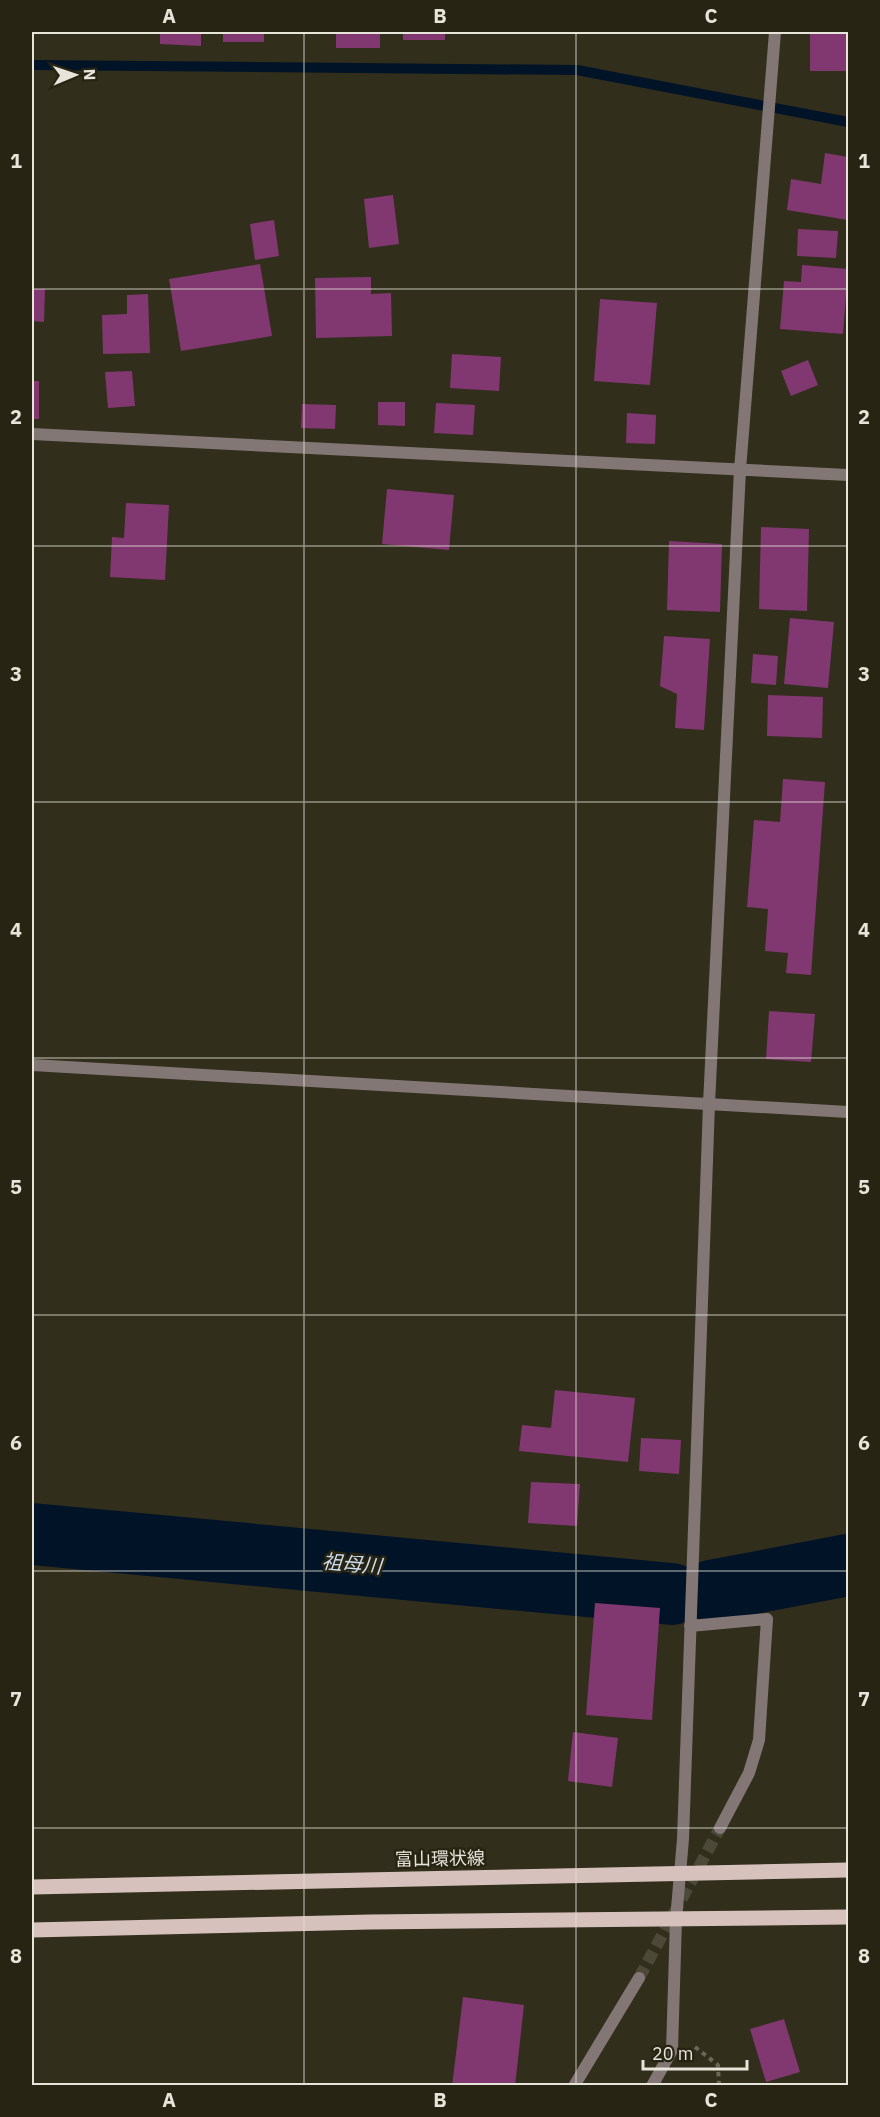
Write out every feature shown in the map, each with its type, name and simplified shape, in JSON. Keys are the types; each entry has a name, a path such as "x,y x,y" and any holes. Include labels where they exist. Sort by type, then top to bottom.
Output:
{"main road":[{"name":"富山環状線","path":"32,1887 849,1870"},
{"path":"32,1930 370,1922 849,1917"}],"street":[{"path":"652,2085 672,2050 676,1920 683,1839 709,1104 741,470 775,32"},
{"path":"32,434 849,475"},
{"path":"32,1065 849,1112"},
{"path":"690,1626 767,1619 759,1740 749,1773 720,1828"},
{"path":"574,2085 639,1978"}],"path":[{"path":"673,2030 718,2065 719,2085"}],"building":[{"path":"160,32 201,32 201,46 160,44"},
{"path":"223,32 264,32 264,42 223,42"},
{"path":"336,32 380,32 380,48 336,48"},
{"path":"403,32 445,32 445,40 403,40"},
{"path":"810,34 848,34 848,71 810,71"},
{"path":"825,153 848,157 848,220 787,210 791,179 821,184"},
{"path":"393,195 399,244 369,248 364,199"},
{"path":"274,220 279,256 255,260 250,224"},
{"path":"798,229 838,231 836,258 797,256"},
{"path":"260,264 272,336 181,351 169,279"},
{"path":"802,265 848,269 843,334 780,329 784,281 801,282"},
{"path":"371,277 371,294 391,293 392,336 316,338 315,278"},
{"path":"32,289 45,289 44,322 32,321"},
{"path":"148,294 150,353 103,354 102,315 127,314 127,295"},
{"path":"600,299 657,303 650,385 594,381"},
{"path":"452,354 501,357 499,391 450,388"},
{"path":"808,360 818,385 791,396 781,371"},
{"path":"132,371 135,406 108,408 105,372"},
{"path":"32,381 39,381 39,419 32,419"},
{"path":"378,402 405,402 405,426 378,425"},
{"path":"436,403 475,405 473,435 434,433"},
{"path":"302,404 336,405 335,429 301,428"},
{"path":"627,413 656,415 655,444 626,443"},
{"path":"387,489 454,495 449,550 382,544"},
{"path":"126,503 169,505 165,580 110,577 112,537 124,538"},
{"path":"761,527 809,529 807,611 759,609"},
{"path":"669,541 722,544 720,612 667,610"},
{"path":"790,618 834,622 828,688 784,684"},
{"path":"664,636 710,639 704,730 675,728 677,694 660,686"},
{"path":"753,654 778,656 776,685 751,683"},
{"path":"768,695 823,697 822,738 767,736"},
{"path":"783,779 825,782 811,975 786,973 788,953 765,951 768,909 747,907 754,820 780,822"},
{"path":"769,1011 815,1014 811,1062 766,1059"},
{"path":"555,1390 635,1398 628,1462 519,1451 522,1425 551,1428"},
{"path":"641,1438 681,1440 679,1474 639,1471"},
{"path":"531,1482 580,1484 577,1526 528,1523"},
{"path":"595,1603 660,1608 652,1720 586,1715"},
{"path":"573,1732 618,1738 612,1787 568,1781"},
{"path":"463,1997 524,2005 515,2086 452,2086"},
{"path":"784,2019 800,2072 766,2082 750,2029"}],"waterway":[{"path":"32,65 577,70 848,122"},
{"name":"祖母川","path":"32,1534 672,1594"},
{"name":"祖母川","path":"711,1591 848,1565"}],"tunnel":[{"path":"639,1978 720,1828"}]}
